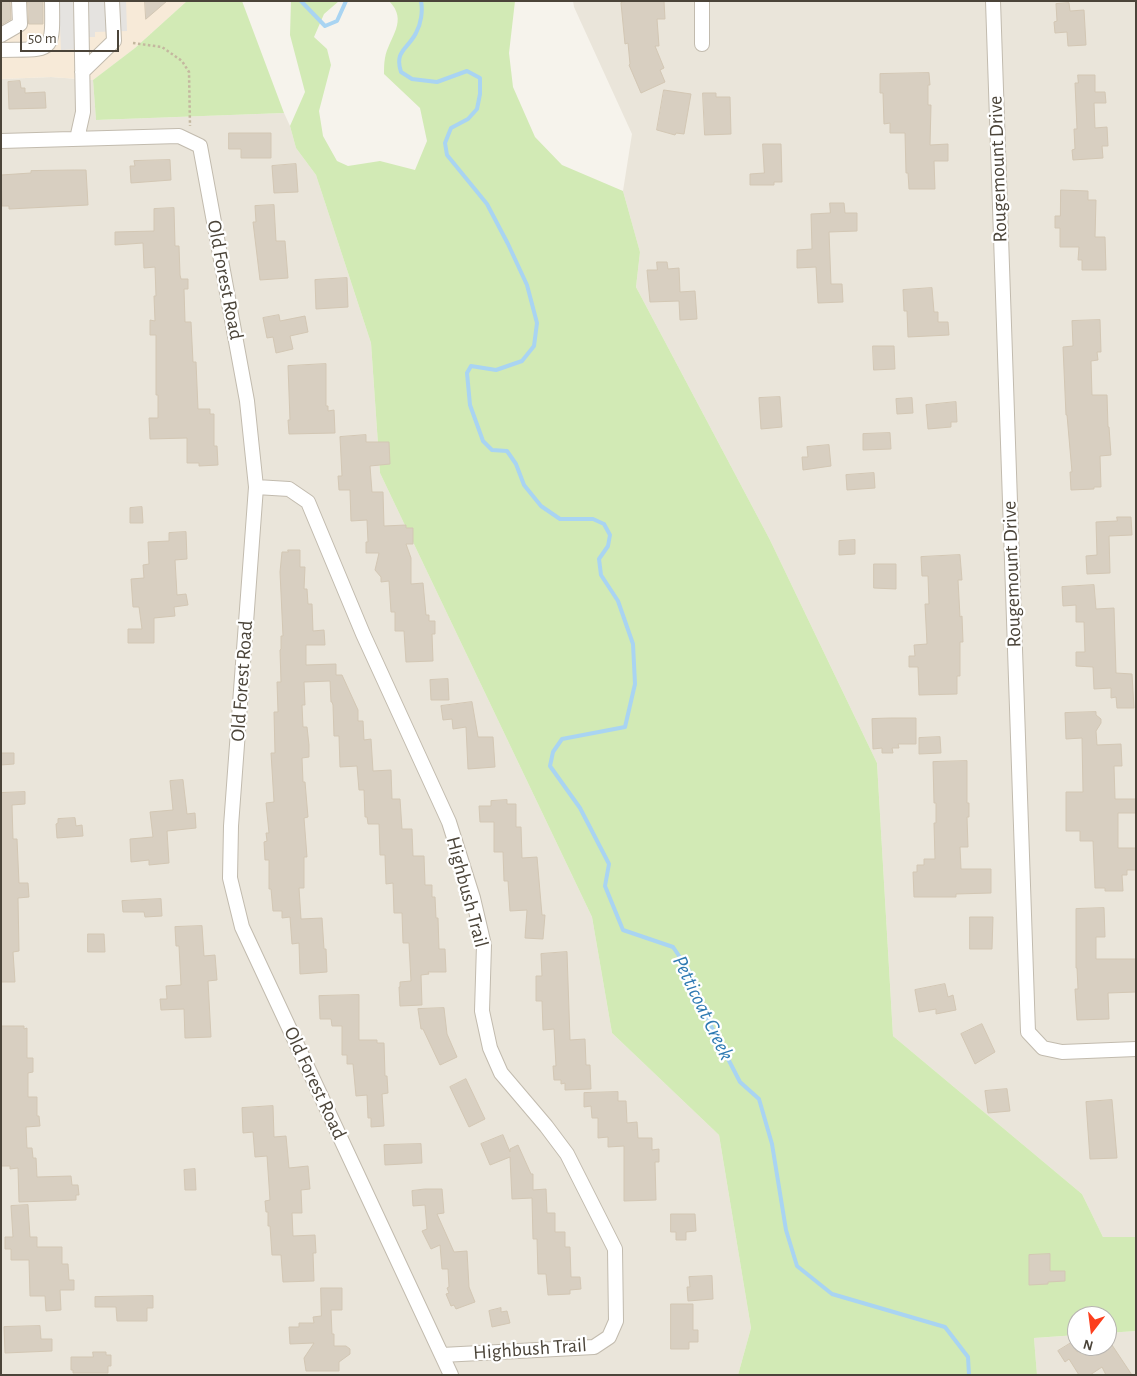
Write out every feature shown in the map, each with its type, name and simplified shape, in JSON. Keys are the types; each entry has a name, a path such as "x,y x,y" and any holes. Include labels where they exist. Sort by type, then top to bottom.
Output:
{"street":[{"path":"1,35 20,24 19,1"},
{"path":"1,50 41,49 49,44 53,35 52,1"},
{"path":"77,139 83,112 81,1"},
{"path":"82,72 114,41 112,1"},
{"path":"702,1 702,44"},
{"name":"Rougemount Drive","path":"993,1 1028,1032 1043,1048 1062,1052 1136,1049"},
{"path":"1,141 179,136 200,146"},
{"name":"Old Forest Road","path":"200,146 248,400 256,487 232,816 230,878 242,926 450,1375"},
{"name":"Highbush Trail","path":"256,487 289,488 308,502 363,634 452,832 473,898 484,945 482,1011 490,1048 501,1073 546,1126 566,1154 615,1249 616,1321 610,1338 594,1347 442,1355"}],"path":[{"path":"133,43 162,47 182,61 189,72 190,132 200,146"}],"shaded area":[{"path":"1,1 187,1 135,48 93,80 51,77 1,79"},
{"path":"59,1 126,1 127,31 95,32 95,37 87,37 87,49 61,50"},
{"path":"573,1 1136,1 1136,1237 1103,1237 1082,1194 893,1036 877,763 770,540 636,287 640,252 623,191 632,134 574,7"},
{"path":"51,77 93,80 96,120 284,113 296,148 316,175 371,343 380,473 592,917 612,1033 719,1135 751,1328 738,1375 1,1375 1,79"},
{"path":"1136,1331 1136,1375 1037,1375 1034,1338 1067,1336 1067,1356 1117,1356 1117,1332"}],"green space":[{"path":"187,1 242,1 284,113 96,120 93,80 135,48"},
{"path":"291,1 339,1 324,14 314,37 327,49 331,65 319,111 323,136 337,161 348,166 380,161 415,170 427,141 420,108 384,74 387,50 398,22 395,8 389,1 515,1 509,53 513,87 535,137 562,165 623,191 640,252 636,287 770,540 877,763 893,1036 1082,1194 1103,1237 1136,1237 1136,1331 1117,1332 1117,1306 1067,1306 1067,1336 1034,1338 1037,1375 738,1375 751,1328 719,1135 612,1033 592,917 380,473 371,343 316,175 296,148 290,126 305,92 290,35"}],"building":[{"path":"1,1 10,1 11,19 1,25"},
{"path":"28,1 43,1 43,24 29,24"},
{"path":"145,1 167,1 146,19"},
{"path":"627,1 664,1 665,19 657,19 659,46 655,46 664,68 660,70 665,82 641,93 629,65 628,43 625,44 621,3"},
{"path":"1069,3 1070,11 1084,10 1086,45 1068,46 1067,32 1055,33 1054,22 1057,21 1056,4"},
{"path":"929,73 928,105 931,105 930,145 948,144 948,161 934,161 935,189 909,189 908,173 906,173 905,133 890,133 890,123 884,124 883,93 880,93 880,74"},
{"path":"1078,75 1095,75 1095,92 1105,92 1106,103 1094,103 1095,128 1107,127 1108,146 1102,146 1103,158 1073,160 1072,150 1075,149 1074,129 1077,129 1075,83 1078,83"},
{"path":"20,81 21,88 25,88 25,93 45,92 46,108 9,109 8,82"},
{"path":"664,90 691,94 684,134 676,133 675,135 657,130"},
{"path":"703,93 716,93 716,97 730,97 731,134 705,135"},
{"path":"229,133 271,133 271,158 241,158 241,149 229,149"},
{"path":"763,144 781,144 782,182 774,182 774,185 750,185 750,174 764,173"},
{"path":"170,160 171,180 131,183 130,166 135,166 134,161"},
{"path":"296,164 298,192 274,193 272,166"},
{"path":"86,170 88,205 9,209 9,206 2,206 1,175 31,173 31,171"},
{"path":"1061,190 1088,191 1088,200 1096,200 1095,237 1105,237 1106,270 1082,270 1082,260 1078,260 1079,247 1060,247 1060,228 1055,228 1055,216 1060,216"},
{"path":"830,203 844,203 845,213 857,213 857,231 829,232 831,284 842,284 843,302 818,303 816,267 797,268 797,250 812,249 811,214 830,213"},
{"path":"274,205 276,241 285,241 288,278 260,280 253,222 256,222 255,206"},
{"path":"174,208 175,246 179,246 180,275 181,279 188,279 188,289 184,289 185,322 191,322 193,362 196,362 198,409 210,409 210,414 214,414 214,446 217,446 218,465 199,466 199,463 187,463 187,438 150,439 149,418 158,418 156,335 150,335 150,320 155,321 155,267 144,268 143,243 115,245 115,232 154,231 154,209"},
{"path":"657,262 667,262 668,269 679,268 680,292 695,291 697,319 680,320 679,301 650,302 647,270 657,270"},
{"path":"347,278 348,307 316,309 315,280"},
{"path":"932,288 934,312 938,312 938,322 948,322 949,335 908,337 907,311 904,311 903,290"},
{"path":"279,315 280,321 305,316 308,332 290,336 293,349 276,353 273,337 267,338 263,318"},
{"path":"1100,320 1101,352 1097,352 1098,360 1091,361 1092,395 1107,395 1111,455 1100,456 1101,487 1071,490 1070,472 1072,472 1066,415 1063,347 1073,346 1072,321"},
{"path":"873,346 894,346 895,369 874,370"},
{"path":"326,364 326,406 328,406 328,411 334,410 335,433 289,434 288,366"},
{"path":"780,397 782,427 761,429 759,398"},
{"path":"912,398 913,413 897,414 896,399"},
{"path":"956,402 957,422 951,422 951,427 928,429 926,405"},
{"path":"890,433 891,449 863,450 863,434"},
{"path":"366,435 366,442 389,442 390,464 370,466 372,492 383,492 384,526 406,525 406,528 413,528 413,544 406,544 411,558 411,584 423,583 426,615 429,615 429,621 435,621 435,634 432,634 433,661 406,662 404,631 395,631 395,612 391,612 389,581 381,582 381,577 375,570 379,553 366,553 366,542 368,542 367,520 351,521 350,490 339,490 338,476 342,476 340,437"},
{"path":"829,445 831,466 803,470 802,457 808,457 807,447"},
{"path":"874,473 875,488 847,490 846,475"},
{"path":"142,507 143,523 130,523 130,508"},
{"path":"1117,517 1131,517 1132,535 1109,536 1110,573 1087,574 1086,556 1097,555 1096,522 1117,521"},
{"path":"186,532 187,559 175,560 177,595 186,594 188,605 174,607 175,616 154,618 154,643 128,643 128,629 142,629 139,607 133,607 131,579 144,578 143,565 149,564 148,542 169,541 169,533"},
{"path":"855,540 855,554 839,555 839,541"},
{"path":"288,550 300,550 300,567 305,567 304,589 307,589 308,604 312,604 313,631 324,630 325,645 306,645 306,665 336,664 336,675 342,675 358,710 358,721 363,721 364,740 371,739 373,771 391,770 392,799 400,799 402,829 412,829 413,856 424,856 425,885 432,885 432,897 435,897 439,949 445,949 446,972 428,972 429,974 421,975 422,1005 400,1006 400,982 411,981 409,943 403,943 402,913 394,913 393,883 386,884 385,855 380,855 379,824 368,824 367,817 365,817 364,790 359,790 357,766 340,767 339,736 334,736 330,681 304,682 305,705 302,705 303,727 307,727 309,757 302,758 308,817 304,818 307,857 304,857 304,888 299,888 301,919 322,918 327,972 300,974 299,943 292,944 290,917 282,918 282,911 273,911 271,889 269,889 269,860 265,860 264,842 267,841 266,833 269,833 266,803 274,802 271,753 275,753 274,712 278,712 277,682 281,682 280,650 281,636 283,636 280,572 282,552 288,552"},
{"path":"960,555 962,580 958,580 963,642 960,642 960,676 957,676 957,694 919,695 918,667 909,667 909,656 915,656 914,645 927,644 925,604 929,604 928,576 922,576 921,557"},
{"path":"874,564 896,564 896,589 874,588"},
{"path":"1094,585 1096,609 1114,608 1116,673 1132,674 1134,708 1117,708 1116,697 1111,698 1111,688 1094,689 1093,667 1076,666 1076,652 1085,652 1084,622 1076,622 1076,605 1063,606 1062,587"},
{"path":"448,679 449,700 431,700 430,680"},
{"path":"472,702 478,737 493,737 495,767 468,769 466,727 453,729 452,719 443,720 441,706"},
{"path":"1096,712 1096,715 1101,719 1101,723 1096,731 1097,745 1121,744 1122,766 1114,766 1115,799 1136,799 1136,813 1118,813 1118,848 1136,848 1136,870 1127,870 1127,875 1122,875 1123,891 1105,891 1105,888 1095,888 1093,841 1080,841 1080,831 1066,831 1066,792 1083,792 1082,738 1066,739 1065,713"},
{"path":"916,718 916,744 898,744 899,748 892,748 893,753 882,753 882,748 873,749 872,719"},
{"path":"940,737 941,753 919,754 919,738"},
{"path":"1,753 14,753 14,764 1,765"},
{"path":"967,761 967,803 969,803 969,817 967,817 968,847 960,847 961,869 991,869 991,893 956,894 956,897 914,897 913,872 917,872 917,865 924,865 924,859 935,859 934,823 936,823 936,803 934,803 933,762"},
{"path":"183,780 187,814 195,813 196,828 167,831 169,863 149,865 149,860 131,862 130,839 153,837 150,812 173,810 170,781"},
{"path":"25,792 25,804 12,805 13,839 17,839 19,883 28,883 29,897 18,898 19,951 13,952 15,982 1,982 1,793"},
{"path":"507,800 507,804 516,804 516,827 521,827 522,858 537,857 542,915 545,915 543,939 525,938 527,910 510,911 508,881 504,881 503,852 494,852 494,822 480,822 479,806 491,806 491,801"},
{"path":"75,818 76,826 82,825 83,836 57,838 56,824 58,819"},
{"path":"161,899 162,916 145,917 144,912 123,912 122,901"},
{"path":"1104,908 1105,937 1096,937 1096,959 1136,959 1136,992 1108,993 1109,1019 1077,1020 1075,989 1078,989 1076,909"},
{"path":"970,917 993,917 992,949 970,949"},
{"path":"202,926 204,956 215,955 217,980 208,981 211,1037 185,1038 184,1009 161,1010 160,999 167,999 166,986 181,985 179,946 176,946 175,927"},
{"path":"88,934 104,934 105,952 88,952"},
{"path":"567,952 570,1040 585,1039 586,1065 590,1065 591,1089 565,1090 565,1083 561,1084 561,1080 554,1080 553,1066 556,1066 554,1029 543,1030 542,1001 536,1001 536,976 542,976 541,954"},
{"path":"945,984 948,997 953,995 956,1010 936,1014 936,1009 919,1012 915,990"},
{"path":"359,995 359,1040 377,1040 377,1043 384,1043 385,1076 387,1076 388,1093 382,1094 384,1126 371,1127 371,1118 368,1118 367,1095 356,1096 353,1064 347,1064 347,1055 342,1055 342,1026 332,1026 331,1019 320,1019 319,996"},
{"path":"444,1008 447,1034 457,1057 440,1065 423,1029 421,1029 418,1009"},
{"path":"982,1024 995,1052 975,1064 961,1034"},
{"path":"1,1026 24,1026 24,1029 27,1028 27,1058 33,1058 33,1072 28,1073 28,1097 37,1097 37,1116 39,1116 40,1126 26,1127 27,1148 32,1148 33,1158 36,1158 37,1177 71,1176 72,1185 78,1185 79,1195 76,1195 76,1200 19,1202 18,1168 10,1169 10,1166 1,1166"},
{"path":"466,1079 485,1119 469,1127 450,1087"},
{"path":"1007,1089 1010,1111 988,1113 985,1091"},
{"path":"618,1092 618,1101 626,1101 627,1123 637,1122 638,1138 652,1138 652,1150 659,1149 659,1162 655,1162 656,1200 624,1201 624,1146 608,1147 608,1137 598,1138 598,1118 592,1118 591,1106 584,1107 584,1093"},
{"path":"1112,1100 1117,1158 1090,1159 1086,1102"},
{"path":"273,1106 274,1137 286,1136 289,1168 308,1166 310,1189 301,1190 302,1213 292,1213 293,1236 315,1235 316,1253 313,1253 314,1281 283,1282 281,1255 272,1255 270,1226 268,1226 268,1212 266,1212 265,1201 270,1200 267,1156 255,1157 253,1132 243,1133 242,1108"},
{"path":"503,1135 510,1152 510,1149 518,1145 531,1174 533,1174 533,1190 546,1189 547,1213 555,1213 555,1232 565,1232 565,1247 570,1247 571,1277 580,1277 581,1289 570,1290 570,1294 548,1295 546,1274 538,1274 537,1239 533,1239 532,1198 512,1199 510,1157 490,1165 481,1144"},
{"path":"421,1144 422,1163 385,1165 384,1145"},
{"path":"195,1169 196,1190 185,1190 184,1170"},
{"path":"442,1189 444,1213 437,1214 454,1252 467,1251 469,1287 475,1302 456,1309 454,1305 451,1306 446,1294 449,1293 447,1288 449,1287 448,1269 442,1269 440,1245 431,1249 422,1231 427,1229 425,1205 413,1206 412,1191"},
{"path":"28,1205 30,1237 37,1237 37,1247 62,1247 62,1264 68,1264 69,1280 74,1280 74,1290 60,1290 61,1310 46,1311 45,1296 30,1296 29,1260 11,1260 11,1249 5,1249 5,1237 13,1237 11,1206"},
{"path":"671,1214 695,1214 696,1231 686,1232 686,1240 676,1240 676,1232 671,1232"},
{"path":"1050,1254 1050,1271 1065,1271 1065,1281 1029,1285 1029,1255"},
{"path":"712,1276 713,1299 688,1301 687,1287 690,1287 689,1277"},
{"path":"321,1288 342,1288 342,1310 331,1310 332,1334 334,1334 334,1346 346,1346 350,1349 350,1354 339,1362 339,1371 306,1371 304,1358 314,1343 290,1344 289,1327 299,1327 299,1323 314,1323 313,1317 321,1316"},
{"path":"153,1296 153,1308 147,1308 147,1321 117,1321 116,1307 95,1307 95,1297"},
{"path":"671,1304 693,1304 693,1330 698,1330 698,1342 689,1342 689,1349 671,1349"},
{"path":"501,1308 501,1312 507,1311 510,1323 492,1327 489,1311"},
{"path":"40,1326 41,1339 52,1339 52,1351 5,1353 4,1327"},
{"path":"1067,1345 1067,1356 1117,1356 1117,1352 1132,1375 1106,1375 1102,1367 1090,1375 1079,1375 1069,1359 1065,1362 1058,1351"},
{"path":"93,1352 106,1352 106,1355 111,1355 111,1366 108,1366 108,1373 73,1373 73,1370 71,1370 71,1357 93,1357"}],"waterway":[{"name":"Petticoat Creek","path":"301,1 325,26 337,21 346,1"},
{"name":"Petticoat Creek","path":"421,1 422,13 418,29 399,59 401,72 412,79 437,82 467,71 480,78 480,94 477,109 468,119 451,128 445,143 447,155 487,204 527,285 537,323 534,346 522,361 496,370 471,366 467,373 470,405 483,441 492,450 507,451 516,464 524,485 541,506 560,519 593,519 604,524 610,535 608,546 599,559 601,575 618,601 633,644 635,684 625,727 562,739 553,752 550,766 580,808 609,864 605,886 623,930 673,947 690,972 709,1022 740,1082 759,1099 772,1144 786,1230 797,1266 832,1294 945,1327 968,1357 969,1375"}]}
